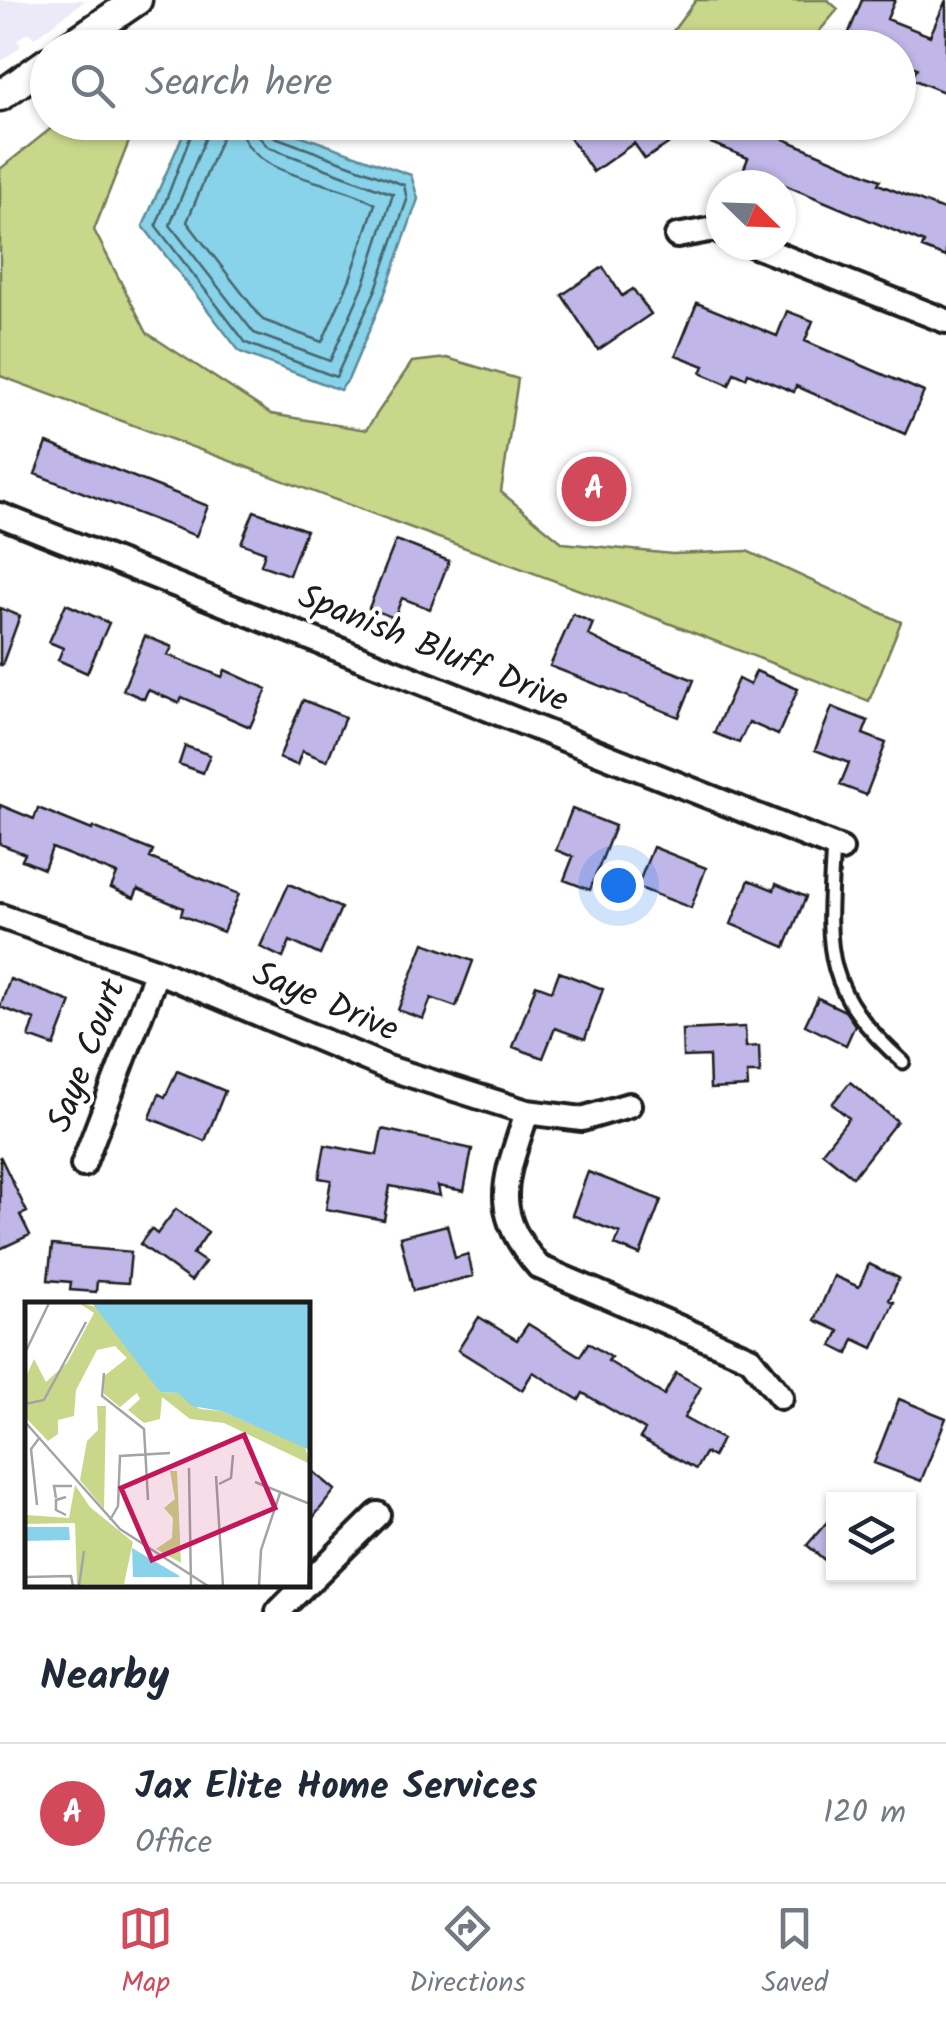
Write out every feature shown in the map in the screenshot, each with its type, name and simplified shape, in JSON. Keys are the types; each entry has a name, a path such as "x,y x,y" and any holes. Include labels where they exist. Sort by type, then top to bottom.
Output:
{"street":[{"path":"93,30 137,0"},
{"path":"0,96 30,75"},
{"path":"677,236 706,231"},
{"path":"792,260 946,321"},
{"name":"Spanish Bluff Drive","path":"0,515 837,847"},
{"name":"Saye Drive","path":"0,916 157,970 388,1068 527,1112 582,1119 628,1105"},
{"name":"Saye Court","path":"83,1165 157,970"},
{"path":"527,1112 505,1190 507,1216 518,1242 539,1267 750,1358 781,1397"},
{"path":"310,1581 378,1514"},
{"path":"278,1612 304,1587"}],"lane":[{"path":"837,847 828,938 841,990 880,1042 903,1062"}],"shaded area":[{"path":"0,0 86,0 45,30 30,30 30,34 17,40 21,46 0,62"}],"green space":[{"path":"696,0 828,0 838,9 820,30 674,30"},
{"path":"36,140 130,140 94,230 147,333 271,414 366,430 412,362 447,358 518,379 501,492 563,543 672,554 747,551 901,622 869,701 0,376 0,169"}],"water":[{"path":"181,140 313,140 411,175 418,199 385,293 348,380 340,390 240,352 143,226"}],"building":[{"path":"862,0 895,0 887,19 915,30 850,30"},
{"path":"946,0 946,93 916,81 916,30 930,36"},
{"path":"571,140 665,140 668,144 645,159 634,143 593,172"},
{"path":"712,140 786,140 946,211 946,257 922,248 924,243 796,190 796,170 743,170 748,158 711,143"},
{"path":"603,267 622,296 633,289 651,314 598,350 562,295"},
{"path":"697,303 777,336 787,311 813,321 805,341 924,392 905,434 796,386 794,392 748,373 746,378 734,373 729,385 701,373 704,366 676,355"},
{"path":"47,443 208,506 196,536 35,474"},
{"path":"254,511 306,530 289,575 261,565 265,552 241,543"},
{"path":"396,540 449,561 430,609 402,598 394,618 369,608"},
{"path":"66,604 109,623 87,673 58,660 63,648 49,642"},
{"path":"0,608 20,616 2,665 0,665"},
{"path":"573,614 593,623 588,635 694,680 679,717 550,666"},
{"path":"145,636 172,647 168,655 222,677 225,670 267,689 250,727 182,697 179,703 148,690 144,699 123,690"},
{"path":"756,671 798,689 778,735 749,722 739,743 714,733 738,679 750,685"},
{"path":"303,700 345,717 327,761 302,751 297,765 279,758"},
{"path":"832,707 868,721 863,734 886,743 866,795 840,785 849,763 815,750"},
{"path":"185,746 210,755 203,773 179,764"},
{"path":"0,805 34,819 38,808 92,830 93,827 153,851 150,858 239,894 223,932 181,915 183,908 138,889 134,898 111,888 117,874 52,848 44,869 22,860 25,854 0,844"},
{"path":"572,809 615,826 590,890 564,880 573,857 556,850"},
{"path":"653,847 706,868 691,908 637,887"},
{"path":"749,880 774,890 776,884 806,897 785,947 731,924"},
{"path":"289,884 341,908 320,955 290,941 283,958 260,947"},
{"path":"424,943 473,961 456,1007 431,998 423,1019 398,1010"},
{"path":"559,972 603,989 585,1039 555,1028 543,1058 513,1047 536,985 552,991"},
{"path":"10,979 71,1002 54,1046 29,1037 35,1020 0,1007"},
{"path":"818,998 845,1011 855,1025 846,1045 805,1025"},
{"path":"745,1027 746,1047 759,1046 760,1073 747,1073 748,1087 710,1089 709,1056 683,1057 682,1030"},
{"path":"177,1071 225,1091 205,1141 150,1118 159,1094 165,1097"},
{"path":"850,1082 897,1121 853,1177 822,1152 849,1118 832,1104"},
{"path":"382,1129 472,1149 464,1191 438,1186 440,1196 390,1186 384,1220 326,1209 331,1180 319,1178 325,1145 377,1155"},
{"path":"0,1156 27,1212 20,1215 30,1235 0,1249"},
{"path":"588,1172 661,1200 640,1255 615,1245 620,1233 572,1215"},
{"path":"176,1209 208,1232 193,1254 205,1262 191,1281 140,1244 151,1229 157,1234"},
{"path":"447,1225 455,1258 468,1254 473,1276 413,1291 400,1237"},
{"path":"52,1245 131,1252 128,1283 97,1281 96,1292 70,1290 71,1282 48,1280"},
{"path":"869,1264 899,1278 889,1300 894,1302 873,1348 854,1339 848,1354 832,1346 839,1331 815,1320 834,1276 859,1287"},
{"path":"479,1317 517,1340 528,1324 580,1356 588,1343 611,1357 608,1361 664,1395 676,1373 701,1387 684,1418 722,1439 713,1457 705,1453 696,1469 640,1438 645,1430 583,1393 579,1400 533,1372 522,1390 458,1350"},
{"path":"899,1399 946,1418 921,1481 874,1463"},
{"path":"310,1469 335,1490 310,1521"},
{"path":"826,1523 826,1561 807,1545"}],"place":[{"name":"Jax Elite Home Services","path":"594,489"}]}
